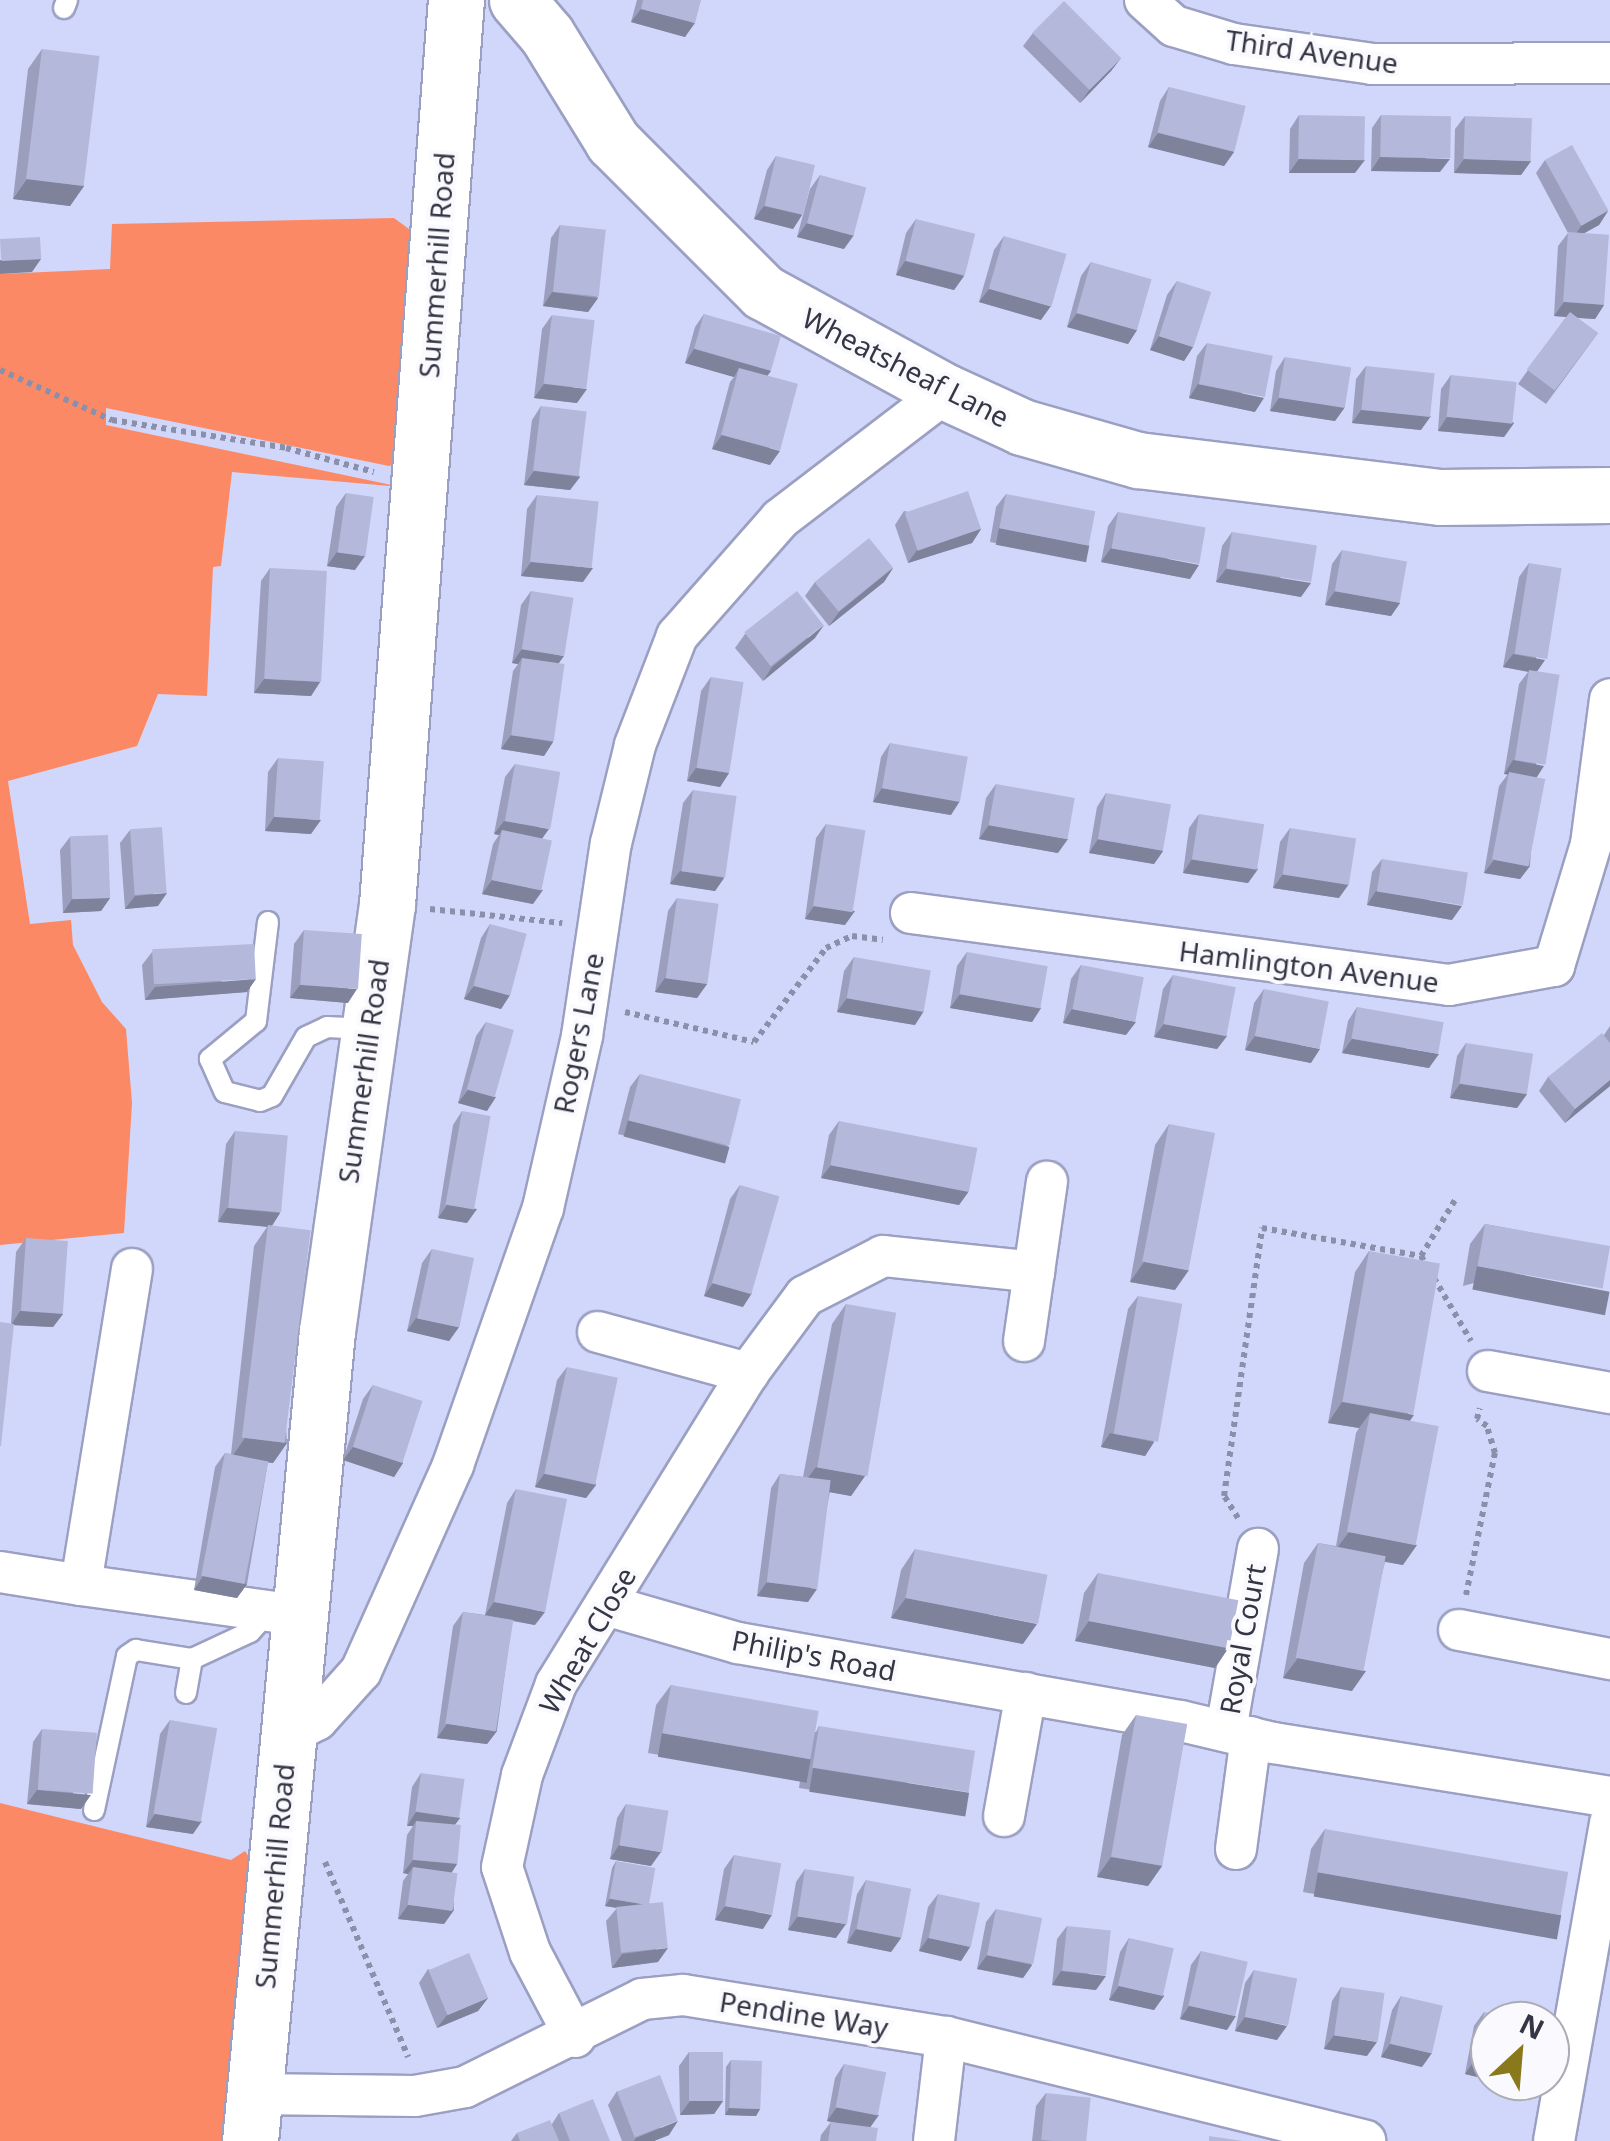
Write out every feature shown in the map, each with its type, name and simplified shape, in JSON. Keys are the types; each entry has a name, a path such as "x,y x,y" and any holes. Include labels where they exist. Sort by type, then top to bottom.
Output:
{"street":[{"name":"Summerhill Road","path":"252,2118 288,1735 283,1613 387,904 456,0"},
{"name":"Wheatsheaf Lane","path":"517,0 547,34 613,142 763,292 946,392 1022,427 1138,460 1440,497 1610,495"},
{"name":"Third Avenue","path":"1145,0 1174,26 1234,44 1372,64 1610,63"},
{"name":"Rogers Lane","path":"288,1735 317,1720 362,1670 453,1465 543,1208 587,1002 635,745 677,636 780,519 946,392"},
{"name":"Hamlington Avenue","path":"911,913 1449,985 1554,966 1591,844 1610,699"},
{"path":"1024,1341 1047,1182"},
{"name":"Wheat Close","path":"576,2037 530,1952 502,1867 536,1729 556,1684 748,1373 805,1296 883,1256 1034,1272"},
{"path":"81,1585 132,1269"},
{"path":"598,1332 748,1373"},
{"path":"1488,1371 1610,1393"},
{"name":"Royal Court","path":"1238,1733 1258,1549"},
{"path":"0,1572 283,1613"},
{"name":"Philip's Road","path":"606,1605 738,1643 1610,1797"},
{"path":"1459,1630 1610,1659"},
{"path":"1004,1816 1026,1693"},
{"path":"1236,1849 1238,1733"},
{"path":"1554,2141 1610,1822"},
{"name":"Pendine Way","path":"252,2118 465,2087 576,2037 642,1999 683,1995 946,2037 1295,2131 1364,2141"},
{"path":"934,2141 946,2037"}],"lane":[{"path":"268,922 256,1021 210,1058 225,1092 260,1101 272,1096 306,1036 327,1027 370,1029"},
{"path":"94,1810 127,1656 136,1650 192,1659 283,1613"},
{"path":"186,1693 192,1659"}],"path":[{"path":"0,370 112,420 286,448 370,472 420,472"},
{"path":"387,904 598,928"},
{"path":"587,1002 754,1042 826,948 852,936 904,942 911,913"},
{"path":"1422,1256 1456,1200"},
{"path":"1258,1549 1224,1496 1262,1228 1422,1256"},
{"path":"1422,1256 1488,1371 1477,1418 1487,1426 1494,1453 1459,1630"},
{"path":"281,1800 324,1860 395,2036 430,2093"}],"shaded area":[{"path":"394,218 413,232 410,460 389,466 106,408 106,425 401,487 232,472 221,566 213,567 207,696 158,694 137,746 8,781 30,924 71,920 73,945 102,1002 126,1029 132,1103 124,1233 0,1245 0,274 110,269 112,224"},
{"path":"0,1803 231,1860 245,1851 261,1875 239,2141 0,2141"}],"building":[{"path":"643,0 701,0 695,23 641,9"},
{"path":"1064,1 1121,58 1089,90 1032,33"},
{"path":"42,49 100,56 84,186 26,179"},
{"path":"1169,87 1246,106 1234,152 1158,133"},
{"path":"1299,115 1365,116 1364,160 1298,159"},
{"path":"1381,115 1451,116 1450,158 1380,157"},
{"path":"1465,116 1532,118 1530,161 1463,159"},
{"path":"1572,145 1608,211 1581,226 1545,160"},
{"path":"776,156 815,165 804,215 765,206"},
{"path":"820,175 866,187 853,236 807,223"},
{"path":"916,219 975,234 965,275 906,261"},
{"path":"560,225 606,230 599,296 553,292"},
{"path":"1568,232 1609,235 1604,305 1563,302"},
{"path":"1004,236 1066,254 1051,307 989,289"},
{"path":"40,237 41,259 1,261 0,239"},
{"path":"1091,262 1152,279 1137,330 1076,313"},
{"path":"1177,281 1211,292 1193,347 1159,336"},
{"path":"1570,312 1598,333 1555,391 1527,370"},
{"path":"704,314 781,336 771,371 694,349"},
{"path":"552,315 595,320 586,389 544,383"},
{"path":"1207,343 1273,356 1265,397 1199,384"},
{"path":"1285,357 1351,367 1345,408 1279,397"},
{"path":"1366,366 1435,373 1430,417 1361,410"},
{"path":"739,368 798,384 780,450 721,435"},
{"path":"1451,375 1517,382 1512,424 1447,417"},
{"path":"541,406 587,412 579,476 533,471"},
{"path":"968,491 981,529 918,551 905,513"},
{"path":"346,493 374,497 365,556 338,552"},
{"path":"1006,494 1095,511 1089,546 999,528"},
{"path":"537,495 599,501 592,568 530,562"},
{"path":"1118,512 1206,527 1199,564 1112,548"},
{"path":"1232,532 1317,545 1311,582 1226,569"},
{"path":"869,538 893,568 839,612 815,582"},
{"path":"1342,550 1407,561 1400,603 1335,591"},
{"path":"1529,563 1562,568 1547,659 1515,654"},
{"path":"270,568 327,571 321,682 264,679"},
{"path":"531,591 573,598 564,656 522,649"},
{"path":"797,591 823,625 771,666 744,632"},
{"path":"522,658 565,664 554,741 511,735"},
{"path":"1529,670 1560,675 1545,765 1515,760"},
{"path":"711,677 744,682 729,773 697,768"},
{"path":"890,743 968,757 960,802 882,788"},
{"path":"278,758 324,761 320,820 274,817"},
{"path":"515,764 560,772 550,829 505,821"},
{"path":"1509,772 1545,779 1528,866 1492,859"},
{"path":"996,784 1075,798 1067,839 989,825"},
{"path":"693,790 737,796 725,877 682,871"},
{"path":"1106,793 1171,804 1163,851 1098,839"},
{"path":"1199,814 1264,824 1257,870 1192,859"},
{"path":"826,824 866,830 853,912 813,906"},
{"path":"162,827 167,893 135,895 130,829"},
{"path":"1290,828 1356,838 1349,885 1283,874"},
{"path":"502,830 552,841 541,890 491,880"},
{"path":"108,835 110,898 72,899 70,836"},
{"path":"1382,859 1468,873 1463,905 1377,892"},
{"path":"677,898 719,904 707,984 666,978"},
{"path":"490,924 527,934 510,996 473,986"},
{"path":"304,930 362,934 358,989 300,985"},
{"path":"254,944 256,979 154,984 152,949"},
{"path":"967,952 1048,966 1040,1009 960,994"},
{"path":"854,957 931,971 924,1012 847,998"},
{"path":"1081,965 1144,977 1135,1021 1072,1009"},
{"path":"1173,975 1236,987 1226,1036 1163,1024"},
{"path":"1264,989 1329,1002 1320,1049 1255,1036"},
{"path":"1357,1007 1444,1022 1438,1054 1351,1039"},
{"path":"486,1022 514,1030 495,1097 467,1089"},
{"path":"1602,1033 1610,1043 1610,1080 1575,1109 1548,1077"},
{"path":"1466,1043 1533,1054 1527,1094 1460,1083"},
{"path":"640,1074 741,1099 729,1146 628,1121"},
{"path":"462,1111 491,1116 474,1210 446,1205"},
{"path":"839,1121 977,1148 969,1192 830,1165"},
{"path":"1169,1124 1215,1133 1188,1270 1142,1261"},
{"path":"235,1131 288,1136 281,1212 228,1208"},
{"path":"740,1185 779,1196 751,1294 712,1283"},
{"path":"1485,1224 1610,1246 1603,1288 1478,1266"},
{"path":"268,1225 311,1230 285,1443 242,1437"},
{"path":"26,1238 68,1241 63,1314 21,1311"},
{"path":"432,1249 474,1258 459,1327 417,1318"},
{"path":"1369,1251 1440,1264 1413,1414 1342,1402"},
{"path":"1138,1296 1182,1304 1158,1442 1114,1434"},
{"path":"846,1304 896,1313 867,1476 817,1467"},
{"path":"0,1322 14,1324 1,1446 0,1446"},
{"path":"567,1367 618,1378 595,1484 544,1474"},
{"path":"373,1385 422,1401 402,1463 353,1447"},
{"path":"1370,1413 1439,1426 1416,1545 1347,1532"},
{"path":"225,1453 268,1461 244,1584 201,1576"},
{"path":"780,1474 831,1480 817,1588 767,1582"},
{"path":"516,1489 567,1499 545,1612 494,1602"},
{"path":"1318,1543 1386,1556 1363,1671 1296,1658"},
{"path":"915,1549 1048,1575 1038,1624 905,1598"},
{"path":"1098,1573 1238,1600 1229,1648 1089,1621"},
{"path":"463,1612 513,1620 496,1732 445,1724"},
{"path":"671,1685 819,1711 810,1759 662,1733"},
{"path":"1136,1715 1187,1724 1162,1866 1111,1857"},
{"path":"170,1720 217,1728 201,1822 154,1814"},
{"path":"819,1726 975,1751 968,1792 812,1767"},
{"path":"42,1729 97,1733 93,1794 38,1790"},
{"path":"421,1773 465,1779 459,1818 416,1812"},
{"path":"626,1804 668,1811 662,1852 619,1845"},
{"path":"416,1821 461,1825 457,1864 413,1860"},
{"path":"1325,1829 1568,1872 1561,1915 1317,1872"},
{"path":"734,1855 781,1863 772,1915 725,1906"},
{"path":"616,1861 655,1868 649,1905 609,1898"},
{"path":"413,1867 458,1873 452,1911 408,1905"},
{"path":"805,1869 854,1877 847,1924 797,1916"},
{"path":"866,1880 911,1889 902,1938 856,1929"},
{"path":"938,1894 980,1903 971,1947 929,1938"},
{"path":"663,1902 668,1948 621,1953 616,1907"},
{"path":"996,1909 1042,1918 1033,1964 987,1955"},
{"path":"1067,1926 1111,1931 1106,1975 1062,1971"},
{"path":"1129,1938 1174,1948 1163,1996 1118,1986"},
{"path":"1201,1951 1248,1962 1235,2016 1188,2006"},
{"path":"469,1953 488,1998 448,2015 428,1970"},
{"path":"1254,1970 1297,1978 1288,2026 1245,2017"},
{"path":"1341,1987 1385,1993 1378,2042 1334,2036"},
{"path":"1401,1996 1443,2006 1432,2053 1390,2044"},
{"path":"689,2052 723,2052 723,2101 689,2101"},
{"path":"731,2060 762,2061 760,2109 729,2108"},
{"path":"844,2064 886,2072 878,2115 836,2107"},
{"path":"660,2075 678,2121 635,2137 617,2091"},
{"path":"1046,2093 1091,2098 1086,2141 1041,2140"},
{"path":"593,2099 610,2141 570,2141 559,2113"},
{"path":"550,2120 559,2141 520,2141 517,2133"},
{"path":"831,2122 878,2128 876,2141 828,2141"},
{"path":"1209,2136 1243,2141 1209,2141"}]}
